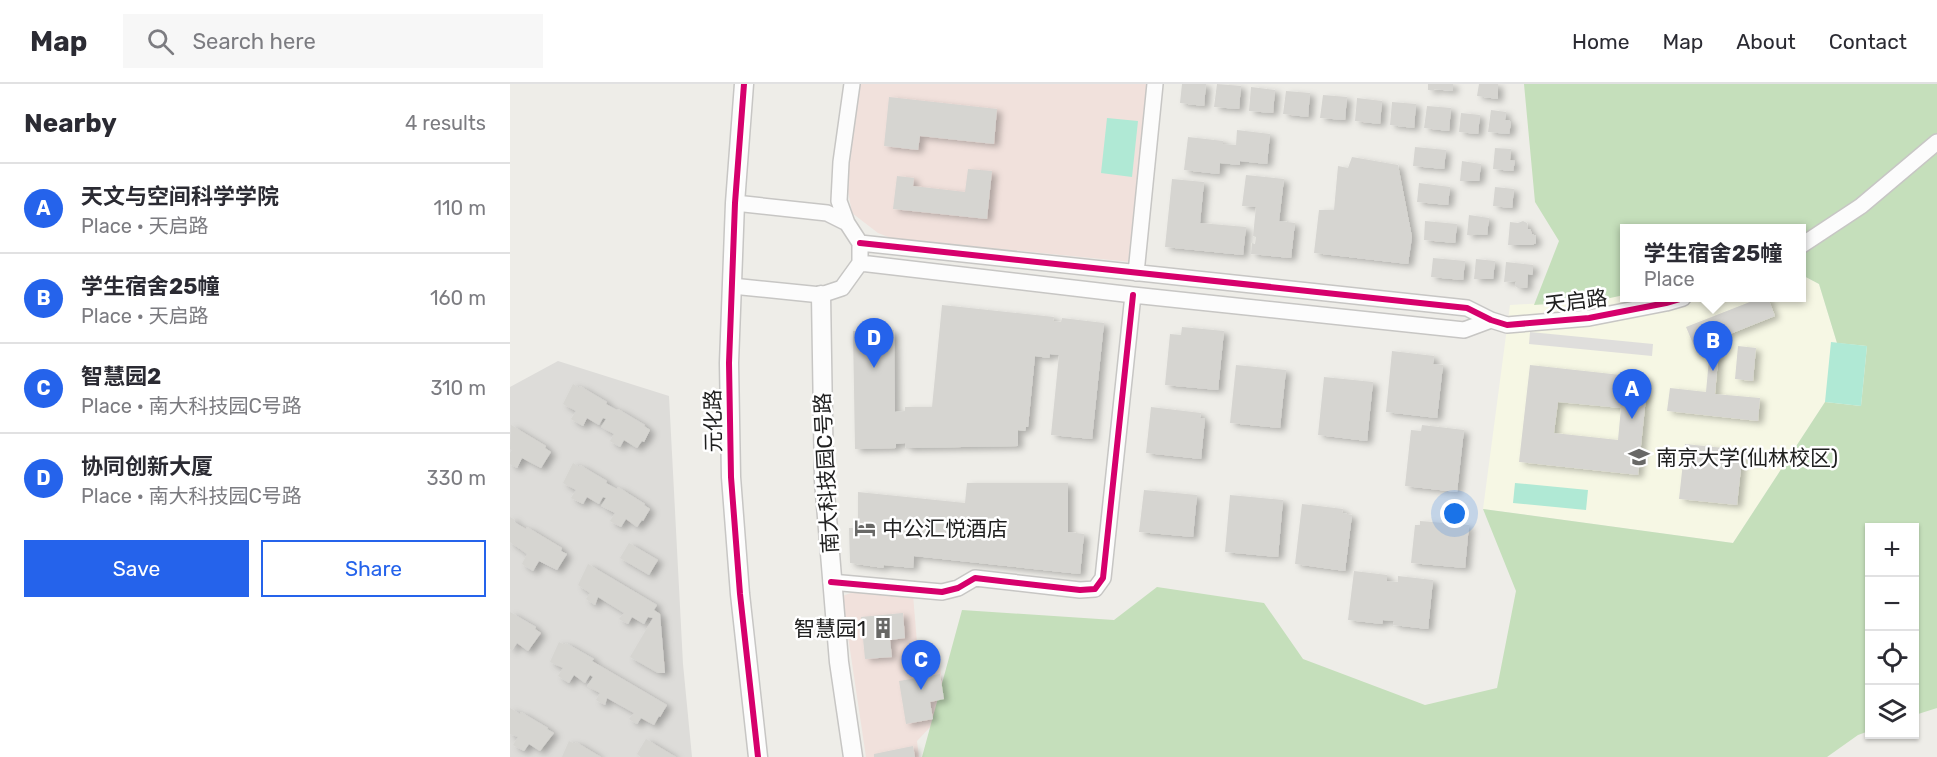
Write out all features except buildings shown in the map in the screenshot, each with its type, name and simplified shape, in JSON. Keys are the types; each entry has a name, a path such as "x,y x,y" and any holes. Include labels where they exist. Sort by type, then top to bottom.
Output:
{"street":[{"name":"元化路","path":"744,84 735,203 729,363 731,477 741,605 758,757"},
{"path":"732,286 822,295 842,288 860,263 860,243 847,223 839,201 841,162 852,84"},
{"path":"1136,273 1155,84"},
{"path":"1806,242 1861,206 1937,142"},
{"path":"735,203 827,213 847,223"},
{"path":"860,243 1467,308 1491,320"},
{"path":"860,263 1464,330 1491,320"},
{"name":"南大科技园C号路","path":"822,295 824,481 839,662 853,757"},
{"path":"831,582 942,592 958,588 975,578 1080,590 1095,589 1103,578 1133,295"},
{"name":"天启路","path":"1491,320 1507,325 1589,318 1669,302"}],"shaded area":[{"path":"844,84 1149,84 1131,262 891,238 878,233 852,213 848,191 849,177 834,175"},
{"name":"南京大学(仙林校区)","path":"1806,277 1819,284 1837,343 1867,346 1861,406 1825,402 1733,543 1483,509 1510,305 1596,300 1620,295 1620,302 1806,302"},
{"path":"1530,332 1653,344 1652,356 1529,344"},
{"path":"558,361 669,396 683,664 692,757 510,757 510,387"},
{"path":"860,590 913,595 917,643 939,661 945,700 935,722 917,741 919,757 866,757 842,596"}],"green space":[{"path":"1524,84 1937,84 1937,708 1919,714 1919,523 1865,523 1865,732 1827,757 922,757 962,610 1114,620 1157,587 1264,603 1303,659 1425,705 1497,688 1516,591 1483,509 1733,543 1825,402 1861,406 1867,346 1837,343 1819,284 1806,277 1806,224 1620,224 1620,296 1601,300 1534,305 1559,241 1535,202"},
{"path":"1107,118 1138,121 1132,177 1101,173"},
{"path":"1831,342 1867,346 1861,406 1825,402"},
{"path":"1515,483 1588,490 1586,510 1513,503"}],"cycle path":[{"path":"744,84 735,203 729,363 731,477 740,594 758,757"},
{"path":"860,243 1467,308 1507,325 1589,318 1669,302"},
{"path":"831,582 942,592 958,588 975,578 1080,590 1095,589 1103,578 1133,295"}],"place":[{"name":"协同创新大厦","path":"874,368"},
{"name":"学生宿舍25幢","path":"1713,371"},
{"name":"天文与空间科学学院","path":"1632,419"},
{"name":"南京大学(仙林校区)","path":"1639,457"},
{"name":"中公汇悦酒店","path":"865,528"},
{"name":"智慧园1","path":"883,628"},
{"name":"智慧园2","path":"921,690"}]}
